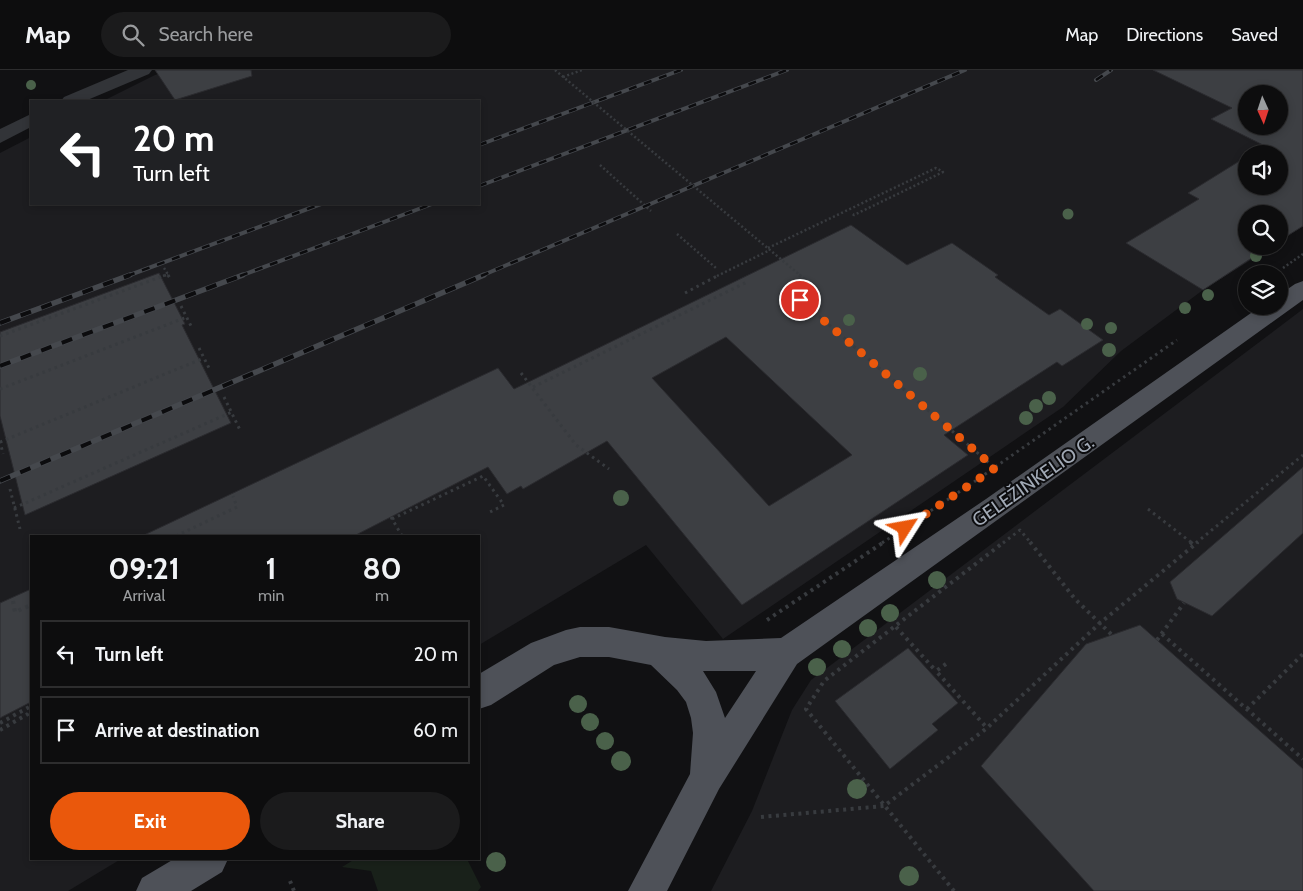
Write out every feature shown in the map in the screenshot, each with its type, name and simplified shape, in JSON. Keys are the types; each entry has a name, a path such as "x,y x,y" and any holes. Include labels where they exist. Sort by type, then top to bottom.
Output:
{"main road":[{"name":"GELEŽINKELIO G.","path":"1288,299 1303,289"},
{"name":"GELEŽINKELIO G.","path":"647,891 707,777 786,653 996,507 1265,315"},
{"name":"GELEŽINKELIO G.","path":"480,692 529,662 565,646 586,642 619,642 659,651 724,658 786,653"},
{"name":"GELEŽINKELIO G.","path":"659,651 683,671 699,691 708,713 711,739 707,777"},
{"path":"154,891 207,860"}],"street":[{"path":"72,100 143,70"},
{"path":"7,113 30,112"},
{"path":"0,137 30,121"}],"path":[{"path":"555,70 818,290 800,300 995,468"},
{"path":"563,77 582,70"},
{"path":"600,166 651,211"},
{"path":"685,293 769,249 936,168 943,172 852,214"},
{"path":"677,234 716,268"},
{"path":"1287,265 1303,254"},
{"path":"164,268 170,280"},
{"path":"0,336 168,274"},
{"path":"533,387 747,282"},
{"path":"181,306 192,328"},
{"path":"0,389 187,317"},
{"path":"762,624 995,468 1180,338"},
{"path":"199,348 209,368"},
{"path":"3,454 0,441 204,358"},
{"path":"521,373 576,445 609,469"},
{"path":"224,397 240,430"},
{"path":"14,508 232,412"},
{"path":"761,817 884,806 987,728 1099,624 1303,455"},
{"path":"401,535 391,518 442,497 484,476 504,505 490,512"},
{"path":"10,490 20,529"},
{"path":"178,535 237,507 232,496"},
{"path":"1148,509 1194,545"},
{"path":"954,891 806,709 824,681 1020,530 1075,599 1112,635"},
{"path":"13,601 15,612 30,604"},
{"path":"1157,640 1184,602"},
{"path":"896,626 987,728"},
{"path":"1162,634 1303,759"},
{"path":"1247,709 1303,654"},
{"path":"936,671 946,664"},
{"path":"0,723 30,708"},
{"path":"0,730 28,714 30,710"},
{"path":"290,881 294,891"}],"shaded area":[{"path":"174,70 1303,70 1303,226 1288,236 1288,205 1238,205 1238,255 1259,255 1243,265 1238,265 1238,268 1203,290 1121,351 1063,407 723,639 646,545 480,644 480,535 30,535 30,860 119,860 68,891 0,891 0,153 30,138 30,205 480,205 480,100 105,100 155,75"},
{"path":"1303,309 1303,891 711,891 752,811 792,710 811,680"},
{"path":"353,860 468,860 481,887 478,891 378,891 371,871 342,867"}],"building":[{"path":"155,70 251,70 252,76 175,100"},
{"path":"1153,70 1303,70 1303,226 1288,235 1288,205 1238,205 1238,255 1256,255 1238,265 1238,267 1203,290 1126,243 1199,199 1188,193 1238,162 1238,195 1288,195 1288,145 1263,145 1243,135 1288,135 1288,85 1238,85 1238,132 1211,119 1232,108"},
{"path":"851,225 907,265 952,243 998,275 995,277 1049,315 1060,309 1103,340 1062,366 1057,362 944,435 968,455 742,605 607,441 523,489 521,486 507,494 488,467 356,535 144,535 498,368 514,389","holes":["726,337 852,455 769,506 652,378"]},
{"path":"159,273 185,324 182,325 231,423 25,515 0,416 0,332"},
{"path":"1303,467 1303,533 1212,616 1177,599 1170,582"},
{"path":"30,589 30,703 0,718 0,603"},
{"path":"1140,625 1303,769 1303,891 1094,891 981,766 1086,644"},
{"path":"908,648 958,703 932,724 938,730 890,769 835,701"}],"railway":[{"path":"480,145 681,70"},
{"path":"480,186 787,70"},
{"path":"481,276 965,70"},
{"path":"1096,80 1111,70"},
{"path":"127,276 318,205"},
{"path":"240,276 429,205"},
{"path":"0,323 130,275"},
{"path":"0,366 243,275"},
{"path":"0,481 484,275"}],"route":[{"path":"800,300 995,468 905,528"}]}
